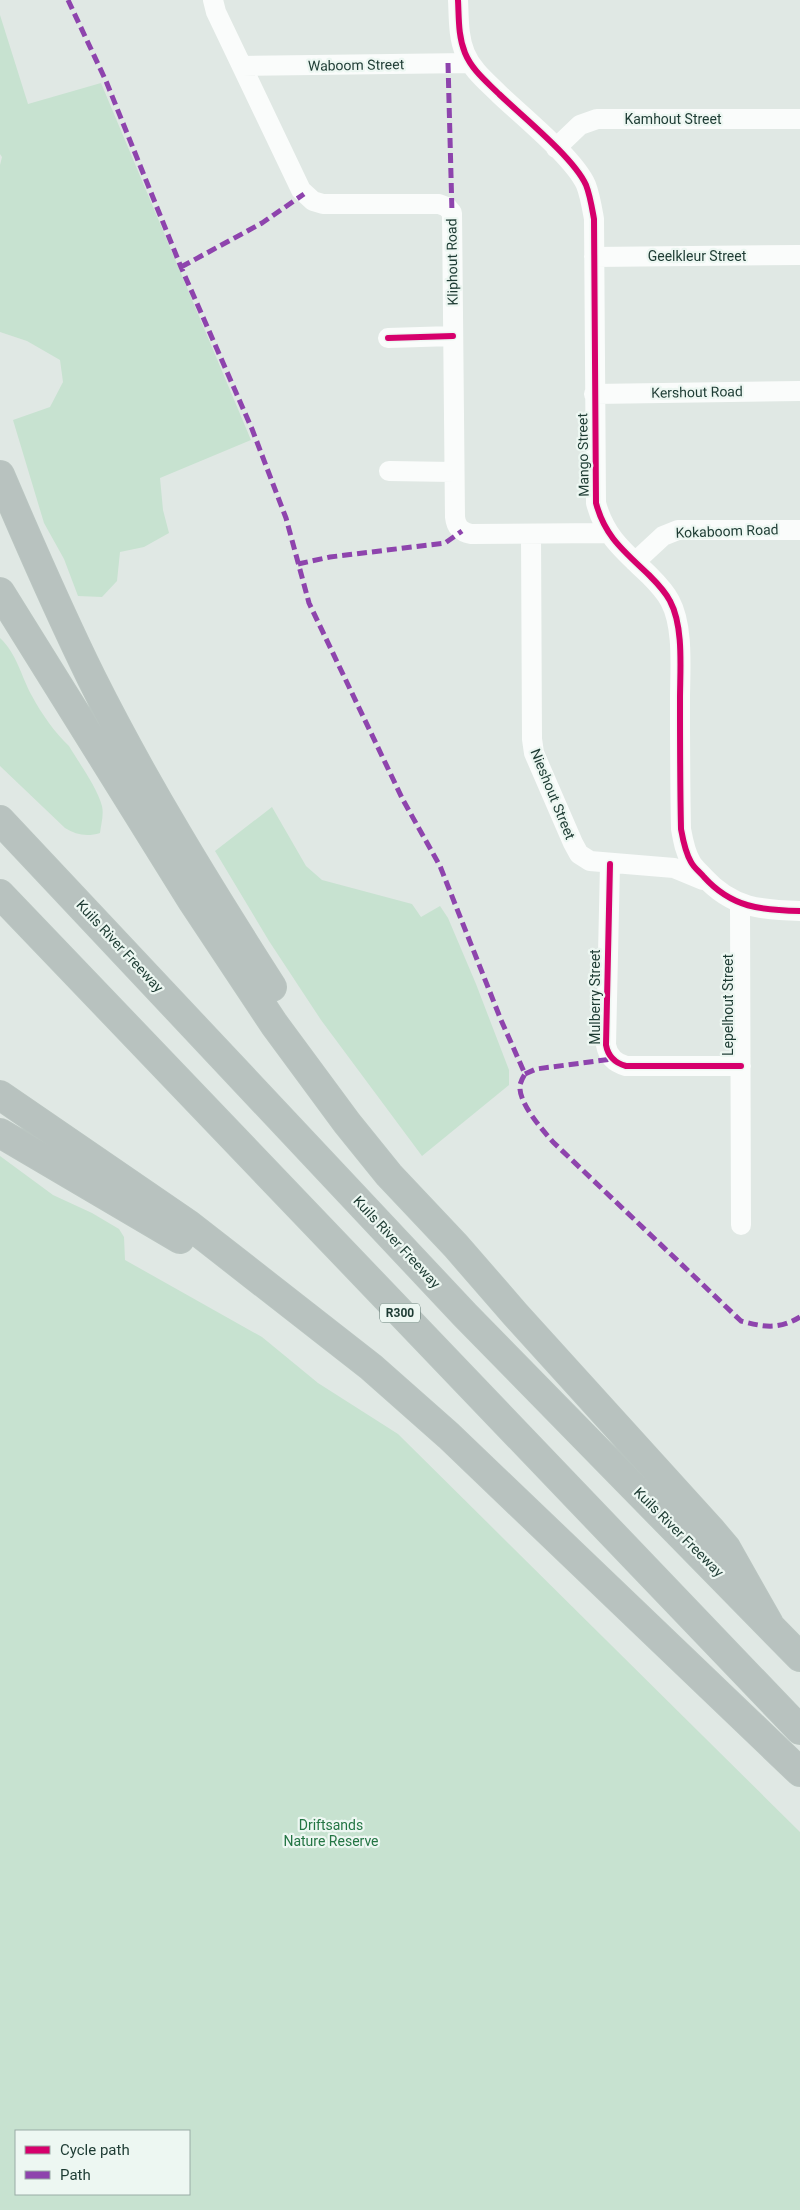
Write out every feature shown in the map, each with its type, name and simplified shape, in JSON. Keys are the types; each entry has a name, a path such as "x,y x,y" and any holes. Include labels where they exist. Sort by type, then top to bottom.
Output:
{"highway":[{"path":"0,475 46,582 92,679 137,764 225,914 341,1092 456,1246"},
{"path":"0,592 192,902 274,1024 347,1123 389,1175 456,1246 515,1314 710,1529 726,1548 769,1624"},
{"name":"Kuils River Freeway","path":"0,820 465,1315 800,1657"},
{"name":"R300","path":"0,894 800,1730"},
{"path":"0,1095 188,1224 371,1367 449,1436 800,1772"},
{"path":"0,1133 277,1295"}],"street":[{"name":"Kliphout Road","path":"213,0 216,12 301,190 308,198 323,204 440,204 447,207 452,213 455,522 462,531 471,534 608,533"},
{"name":"Mango Street","path":"458,0 462,43 470,63 483,78 556,148 586,185 594,219 596,503 599,516 608,533 657,583 670,601 677,619 680,655 681,829 691,863 711,884 740,904 766,910 800,911"},
{"name":"Waboom Street","path":"242,66 470,63"},
{"name":"Kamhout Street","path":"556,148 580,125 597,119 800,119"},
{"name":"Geelkleur Street","path":"594,257 800,255"},
{"path":"388,338 453,336"},
{"name":"Kershout Road","path":"594,394 800,391"},
{"path":"389,471 454,472"},
{"name":"Kokaboom Road","path":"635,562 663,536 678,530 800,530"},
{"name":"Nieshout Street","path":"531,534 532,722 534,753 576,849 590,861 674,868 711,884"},
{"name":"Mulberry Street","path":"610,864 606,1045 609,1055 618,1064 626,1066 741,1066"},
{"name":"Lepelhout Street","path":"740,904 741,1226"}],"green space":[{"path":"0,15 28,104 101,83 251,440 160,478 163,510 169,533 144,547 120,552 117,581 102,597 78,596 64,559 44,523 13,420 50,407 63,382 60,360 27,341 0,332 0,165 2,157 0,154"},
{"path":"0,638 15,658 28,688 40,709 69,746 96,791 103,809 100,833 82,835 65,828 0,766"},
{"path":"272,807 306,866 322,880 412,904 421,917 440,906 448,918 509,1070 509,1085 422,1156 321,1020 269,941 215,851"},
{"name":"Driftsands Nature Reserve","path":"0,1156 53,1195 92,1213 119,1229 124,1237 125,1260 262,1337 318,1383 398,1434 800,1832 800,2210 0,2210"}],"marked path":[{"path":"68,0 106,81 181,267 252,429 286,518 309,603 403,800 440,866 501,1020 525,1074 520,1085 520,1092 527,1108 553,1142 741,1321 757,1325 778,1326 800,1317"},
{"path":"448,63 452,213"},
{"path":"181,267 262,223 304,194"},
{"path":"298,564 330,557 445,543 462,531"},
{"path":"525,1074 536,1069 612,1059"}],"cycle path":[{"path":"458,0 461,40 471,65 484,80 571,162 580,174 589,193 594,219 596,503 600,515 616,543 660,587 668,597 674,611 680,649 681,829 687,854 694,866 715,887 736,901 772,910 800,911"},
{"path":"388,338 453,336"},
{"path":"610,864 606,1045 610,1056 615,1061 626,1066 741,1066"}]}
